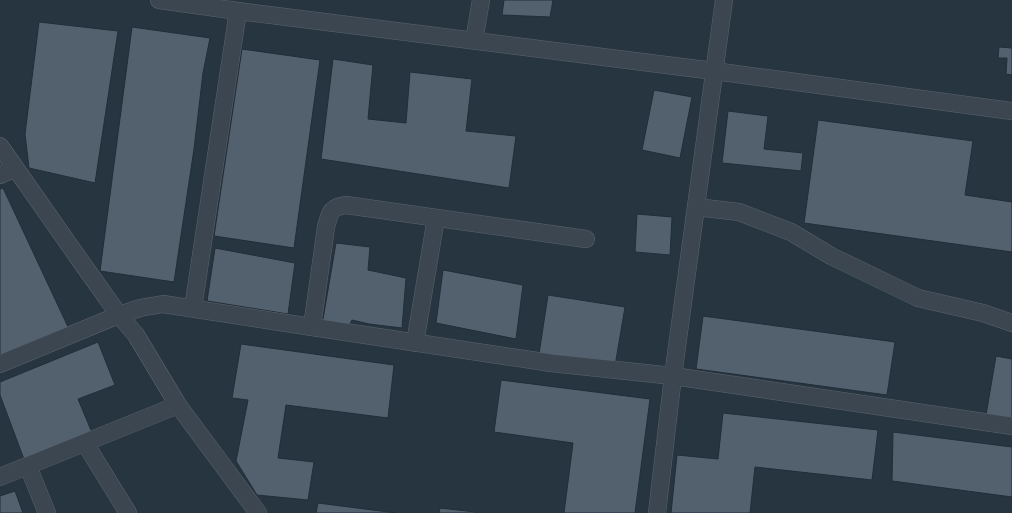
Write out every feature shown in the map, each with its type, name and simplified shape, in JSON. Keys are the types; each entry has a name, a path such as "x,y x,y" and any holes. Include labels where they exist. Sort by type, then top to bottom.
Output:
{"street":[{"path":"159,0 1012,111"},
{"path":"474,41 481,0"},
{"path":"657,513 673,376 724,0"},
{"path":"193,308 238,11"},
{"path":"0,146 8,172 136,335 178,404 258,513"},
{"path":"312,327 326,227 331,212 337,206 346,205 586,239"},
{"path":"696,207 740,212 791,232 831,256 918,298 983,313 1012,323"},
{"path":"415,343 436,218"},
{"path":"0,364 119,314 163,304 551,363 673,376 1012,426"},
{"path":"0,477 178,404"},
{"path":"85,443 128,513"},
{"path":"28,466 47,513"}],"building":[{"path":"504,0 553,0 550,17 502,15"},
{"path":"39,22 118,31 95,183 29,168 25,134"},
{"path":"132,27 210,38 203,73 194,149 174,282 100,271"},
{"path":"999,47 1012,48 1012,75 1006,74 1007,58 998,58"},
{"path":"242,49 320,60 294,248 214,236"},
{"path":"333,59 373,65 368,119 406,123 410,72 472,79 466,131 516,136 509,188 321,159"},
{"path":"654,90 692,97 680,158 642,150"},
{"path":"728,111 768,116 764,149 803,153 801,171 722,163"},
{"path":"818,120 973,141 965,195 1012,202 1012,252 804,223"},
{"path":"3,188 69,329 0,358 0,189"},
{"path":"637,214 672,217 670,255 635,252"},
{"path":"336,243 370,247 368,270 406,278 402,328 369,324 352,320 348,328 322,325"},
{"path":"215,248 295,263 288,314 207,301"},
{"path":"443,270 523,285 516,339 436,323"},
{"path":"548,295 625,307 615,366 539,354"},
{"path":"703,316 895,342 887,395 696,369"},
{"path":"98,342 115,385 78,399 93,435 25,462 0,395 0,382"},
{"path":"241,344 394,365 388,418 286,405 278,458 314,462 308,500 257,495 236,461 248,400 232,398"},
{"path":"996,356 1012,359 1012,420 986,415"},
{"path":"501,380 650,399 635,513 564,513 573,443 494,432"},
{"path":"723,413 878,430 872,480 755,467 750,513 671,513 677,455 718,459"},
{"path":"893,432 1012,447 1012,497 892,481"},
{"path":"15,491 23,513 0,513 0,496"},
{"path":"318,503 396,513 316,513"},
{"path":"440,508 475,512 475,513 439,513"}]}
